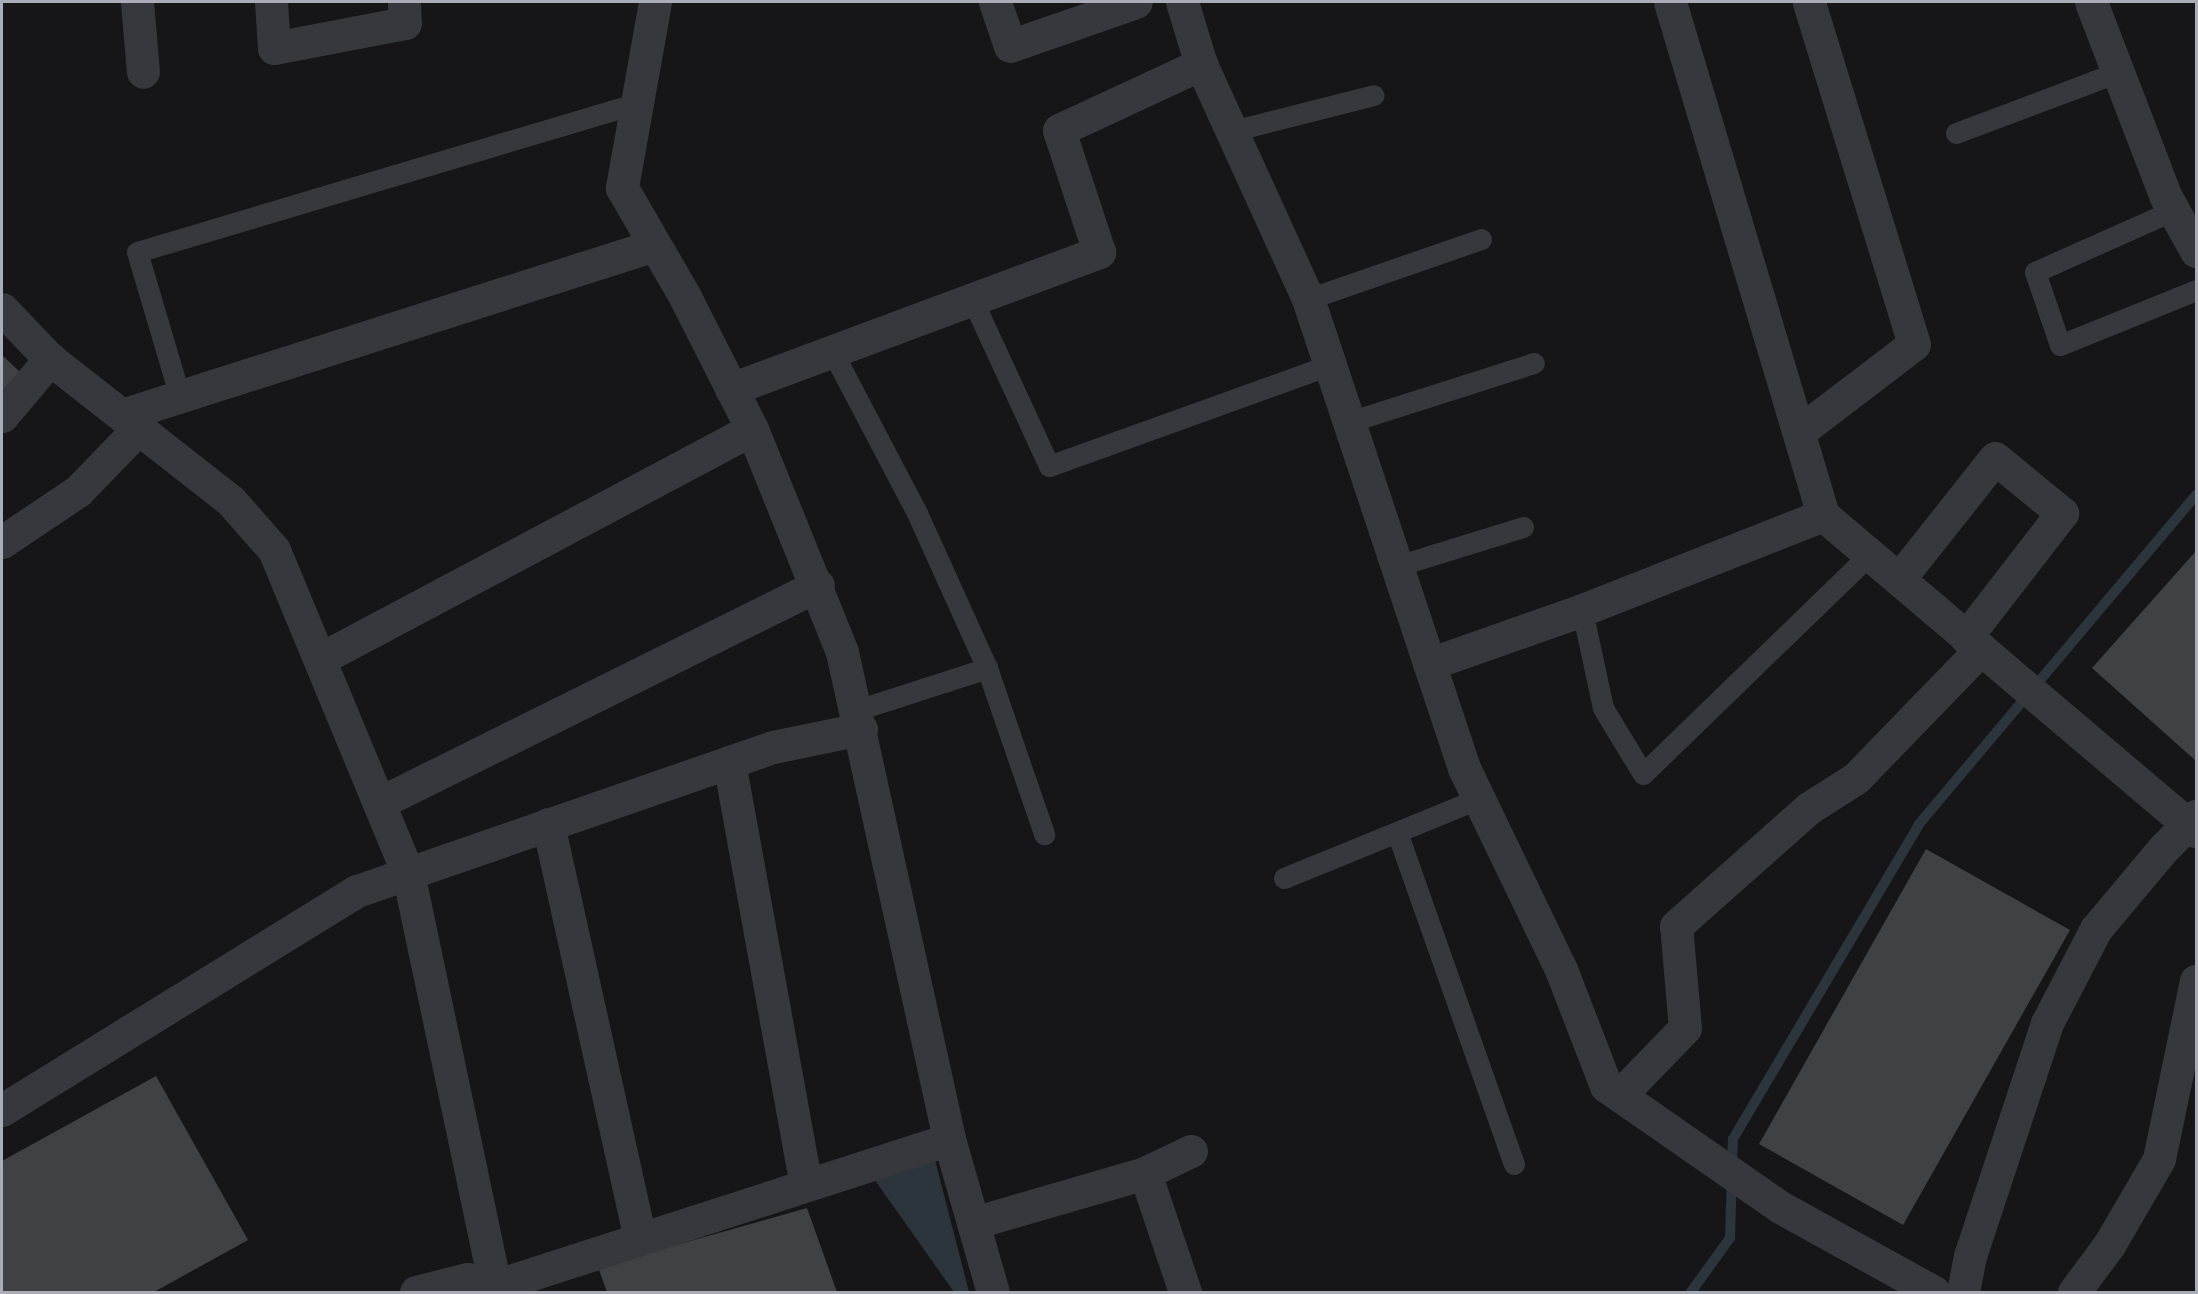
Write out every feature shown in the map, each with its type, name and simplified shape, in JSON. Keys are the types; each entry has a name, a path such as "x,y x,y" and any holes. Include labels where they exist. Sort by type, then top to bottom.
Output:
{"street":[{"path":"137,2 142,72"},
{"path":"271,2 274,48 405,22 404,2"},
{"path":"655,2 622,188 655,245 752,429 818,585 842,652 859,719 949,1139 993,1293"},
{"path":"995,2 1010,46 1136,2"},
{"path":"1182,2 1201,64 1308,299 1464,768 1562,972 1606,1086 1780,1207 1934,1293"},
{"path":"1670,2 1800,431 1823,515 2193,823 2096,929 2047,1023 1970,1256 1963,1293"},
{"path":"1800,431 1914,344 1809,2"},
{"path":"2091,2 2174,210 2196,251"},
{"path":"731,389 1099,252 1059,130 1201,64"},
{"path":"2,542 78,491 130,422 180,397 655,245"},
{"path":"2,309 50,359 231,501 274,550 408,873 495,1286"},
{"path":"2,416 50,359"},
{"path":"320,659 752,429"},
{"path":"1620,1095 1685,1028 1676,926 1809,807 1856,778 1974,643 2062,513 1995,458 1899,579"},
{"path":"1429,664 1582,610 1823,515"},
{"path":"379,803 818,585"},
{"path":"2,1110 357,891 859,719"},
{"path":"729,762 806,1185"},
{"path":"548,824 640,1239"},
{"path":"2074,1293 2109,1245 2159,1159 2196,981"},
{"path":"416,1293 467,1279 495,1286 949,1139"},
{"path":"973,1222 1145,1173 1191,1151"},
{"path":"1145,1173 1185,1293"}],"lane":[{"path":"1956,133 2118,72"},
{"path":"1232,131 1374,95"},
{"path":"180,397 137,252 637,104"},
{"path":"2174,210 2036,272 2060,345 2196,290"},
{"path":"1308,299 1481,239"},
{"path":"972,299 1049,466 1330,365"},
{"path":"832,351 917,513 987,668 1044,834"},
{"path":"1349,422 1534,363"},
{"path":"1397,566 1523,527"},
{"path":"1582,610 1603,708 1643,774 1870,554"},
{"path":"859,719 987,668"},
{"path":"1284,878 1478,799"},
{"path":"1397,832 1514,1164"}],"shaded area":[{"path":"935,1160 969,1292 954,1292 872,1176"}],"building":[{"path":"2,355 20,372 2,391"},
{"path":"2196,551 2196,761 2092,668"},
{"path":"1926,849 2070,930 1903,1225 1759,1144"},
{"path":"156,1076 248,1240 154,1292 2,1292 2,1161"},
{"path":"807,1208 837,1292 607,1292 598,1267"}],"waterway":[{"path":"1691,1292 1730,1238 1733,1139 1919,824 2196,495"}]}
